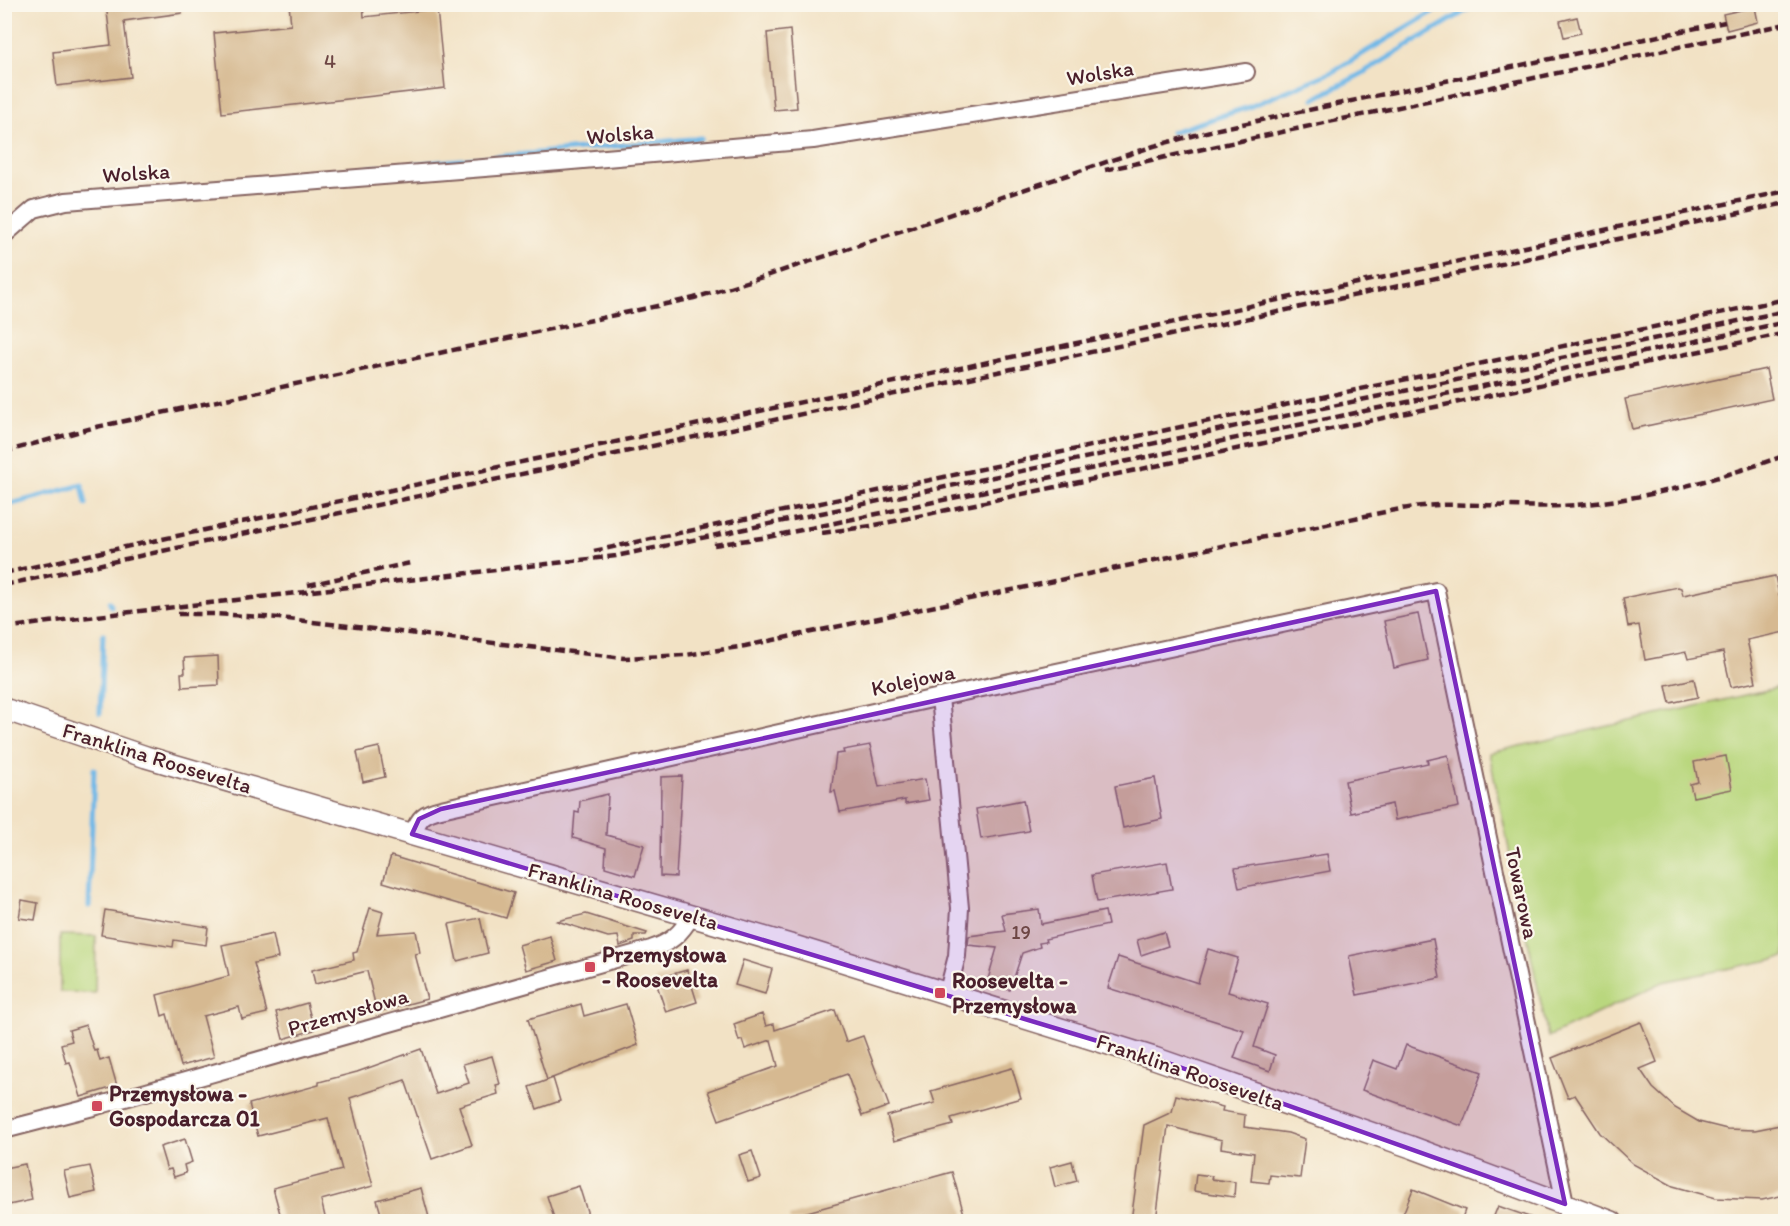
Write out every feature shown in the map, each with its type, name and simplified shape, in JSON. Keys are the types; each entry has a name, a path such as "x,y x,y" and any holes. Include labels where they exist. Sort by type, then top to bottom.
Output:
{"street":[{"name":"Wolska","path":"4,235 33,209 66,201 813,140 1246,72"},
{"name":"Kolejowa","path":"411,834 419,819 428,812 441,808 940,697 1436,591"},
{"name":"Towarowa","path":"1436,591 1567,1213"},
{"path":"940,697 960,908 957,956 947,995"},
{"name":"Franklina Roosevelta","path":"4,709 147,757 797,947 1154,1058 1411,1147 1567,1213 1612,1221"},
{"name":"Przemysłowa","path":"4,1130 109,1103 651,949 677,936 691,916"}],"highlighted area":[{"path":"1436,591 1565,1204 1154,1058 412,834 419,819 441,809"}],"green space":[{"path":"1785,686 1785,957 1663,982 1548,1037 1489,753"},
{"path":"60,935 96,936 95,993 60,992"}],"building":[{"path":"106,4 181,4 182,13 124,21 131,77 57,86 53,52 111,45"},
{"path":"289,4 363,4 364,17 437,9 445,88 222,113 214,33 291,25"},
{"path":"1755,7 1758,22 1727,30 1723,14"},
{"path":"1577,17 1581,33 1564,37 1560,21"},
{"path":"790,30 797,108 774,110 767,33"},
{"path":"1766,369 1772,399 1632,429 1625,399"},
{"path":"1775,576 1779,595 1785,594 1785,632 1747,640 1756,682 1731,687 1723,652 1688,659 1686,652 1645,660 1639,625 1628,627 1623,598 1678,587 1681,588 1683,595"},
{"path":"1418,614 1428,660 1394,668 1384,621"},
{"path":"218,656 219,685 182,687 181,673 185,673 184,658"},
{"path":"1694,679 1698,697 1670,703 1666,685"},
{"path":"870,745 879,787 925,779 929,800 905,804 905,800 840,812 835,791 831,792 836,754 844,753 843,750"},
{"path":"379,747 385,777 363,782 357,752"},
{"path":"1448,755 1459,807 1395,820 1392,804 1351,813 1345,781 1428,763 1427,760"},
{"path":"1726,756 1732,789 1693,797 1690,784 1698,782 1694,762"},
{"path":"682,776 676,877 660,876 661,777"},
{"path":"1155,778 1162,819 1123,828 1115,786"},
{"path":"608,794 606,835 644,845 635,876 605,867 606,848 573,838 575,812 579,813 580,801"},
{"path":"1023,800 1029,831 981,839 976,809"},
{"path":"1327,854 1330,871 1239,888 1235,868"},
{"path":"391,856 514,893 506,918 383,882"},
{"path":"1167,862 1172,889 1097,902 1092,875"},
{"path":"22,900 38,903 35,920 19,918"},
{"path":"370,908 383,912 377,934 416,931 420,953 415,954 427,999 377,1012 367,971 315,984 312,970 354,960 353,953 357,952"},
{"path":"1039,909 1041,924 1105,911 1108,925 1045,939 1046,942 1039,943 1040,947 1022,953 1010,990 987,983 997,948 968,945 969,936 1006,931 1002,914"},
{"path":"105,910 208,927 206,945 174,940 173,947 101,935"},
{"path":"586,914 647,933 646,935 634,935 634,941 620,946 618,936 608,937 557,921"},
{"path":"480,918 488,953 457,961 449,924"},
{"path":"1164,932 1168,946 1141,955 1137,940"},
{"path":"273,934 278,958 254,963 267,1013 242,1019 239,1007 203,1016 214,1057 181,1066 167,1014 162,1016 157,995 229,976 222,945"},
{"path":"550,936 557,961 526,970 519,945"},
{"path":"1433,939 1440,978 1357,995 1349,956"},
{"path":"1208,949 1238,958 1228,992 1268,1004 1254,1047 1275,1055 1270,1071 1234,1058 1244,1030 1108,988 1118,957 1198,983"},
{"path":"743,960 772,969 765,994 735,985"},
{"path":"687,970 697,1002 666,1012 655,979"},
{"path":"307,1003 314,1030 283,1039 276,1012"},
{"path":"581,1004 584,1016 626,1004 638,1045 547,1080 528,1019"},
{"path":"835,1010 846,1042 863,1036 889,1106 862,1116 847,1074 719,1120 708,1091 778,1066 771,1040 745,1049 742,1040 739,1041 734,1024 762,1014 766,1026 774,1024 775,1030"},
{"path":"1641,1022 1657,1062 1640,1069 1653,1088 1675,1108 1699,1122 1727,1129 1755,1130 1785,1124 1785,1195 1762,1200 1716,1198 1673,1186 1633,1164 1600,1133 1575,1095 1568,1098 1552,1058"},
{"path":"86,1025 94,1051 97,1050 100,1061 109,1058 117,1086 81,1097 70,1062 66,1063 61,1044 72,1041 69,1030"},
{"path":"1406,1045 1482,1072 1462,1126 1362,1090 1373,1060 1397,1069"},
{"path":"421,1049 436,1094 469,1083 463,1064 492,1056 500,1084 496,1085 498,1094 459,1106 472,1145 432,1159 405,1080 350,1098 373,1186 321,1200 326,1221 282,1221 273,1188 342,1170 328,1118 258,1136 249,1104 319,1085 319,1082 357,1072"},
{"path":"1012,1068 1021,1098 951,1118 953,1125 894,1141 887,1116 935,1103 931,1091"},
{"path":"553,1078 560,1101 537,1109 529,1087"},
{"path":"1176,1095 1223,1107 1222,1111 1245,1115 1244,1127 1288,1133 1305,1139 1300,1178 1270,1175 1269,1183 1251,1181 1254,1153 1221,1148 1222,1140 1168,1126 1156,1221 1131,1221 1144,1125 1172,1112"},
{"path":"185,1139 192,1162 184,1165 186,1173 174,1177 171,1169 167,1170 160,1147"},
{"path":"752,1151 761,1178 748,1182 739,1155"},
{"path":"1072,1161 1077,1181 1055,1187 1050,1167"},
{"path":"25,1164 32,1200 4,1206 4,1168"},
{"path":"90,1166 96,1192 70,1198 64,1171"},
{"path":"952,1172 966,1221 790,1221 789,1217"},
{"path":"1196,1174 1212,1176 1211,1179 1235,1182 1234,1197 1194,1191"},
{"path":"579,1186 590,1221 555,1221 547,1196"},
{"path":"421,1188 430,1221 383,1221 377,1200"},
{"path":"1413,1189 1465,1210 1461,1221 1408,1221 1410,1217 1403,1214"},
{"path":"1498,1206 1535,1219 1535,1221 1492,1221"}],"waterway":[{"path":"1172,132 1249,107 1332,72 1446,4"},
{"path":"1314,99 1361,74 1477,4"},
{"path":"318,173 701,138"},
{"path":"4,506 82,485 86,504"},
{"path":"110,602 111,606"},
{"path":"100,713 103,634"},
{"path":"89,906 94,769"}],"railway":[{"path":"4,452 92,428 694,298 1154,146 1214,130 1725,22"},
{"path":"1105,170 1786,24"},
{"path":"4,573 1786,191"},
{"path":"4,585 1786,203"},
{"path":"594,551 1786,299"},
{"path":"4,628 616,556 1786,311"},
{"path":"714,545 768,537 1786,322"},
{"path":"822,533 871,526 1786,333"},
{"path":"178,614 279,618 624,658 686,655 745,646 1399,509 1440,505 1560,506 1618,500 1703,482 1786,455"},
{"path":"308,585 410,563"}],"place":[{"name":"Przemysłowa - Roosevelta","path":"590,967"},
{"name":"Roosevelta - Przemysłowa","path":"940,993"},
{"name":"Przemysłowa - Gospodarcza 01","path":"97,1106"}]}
